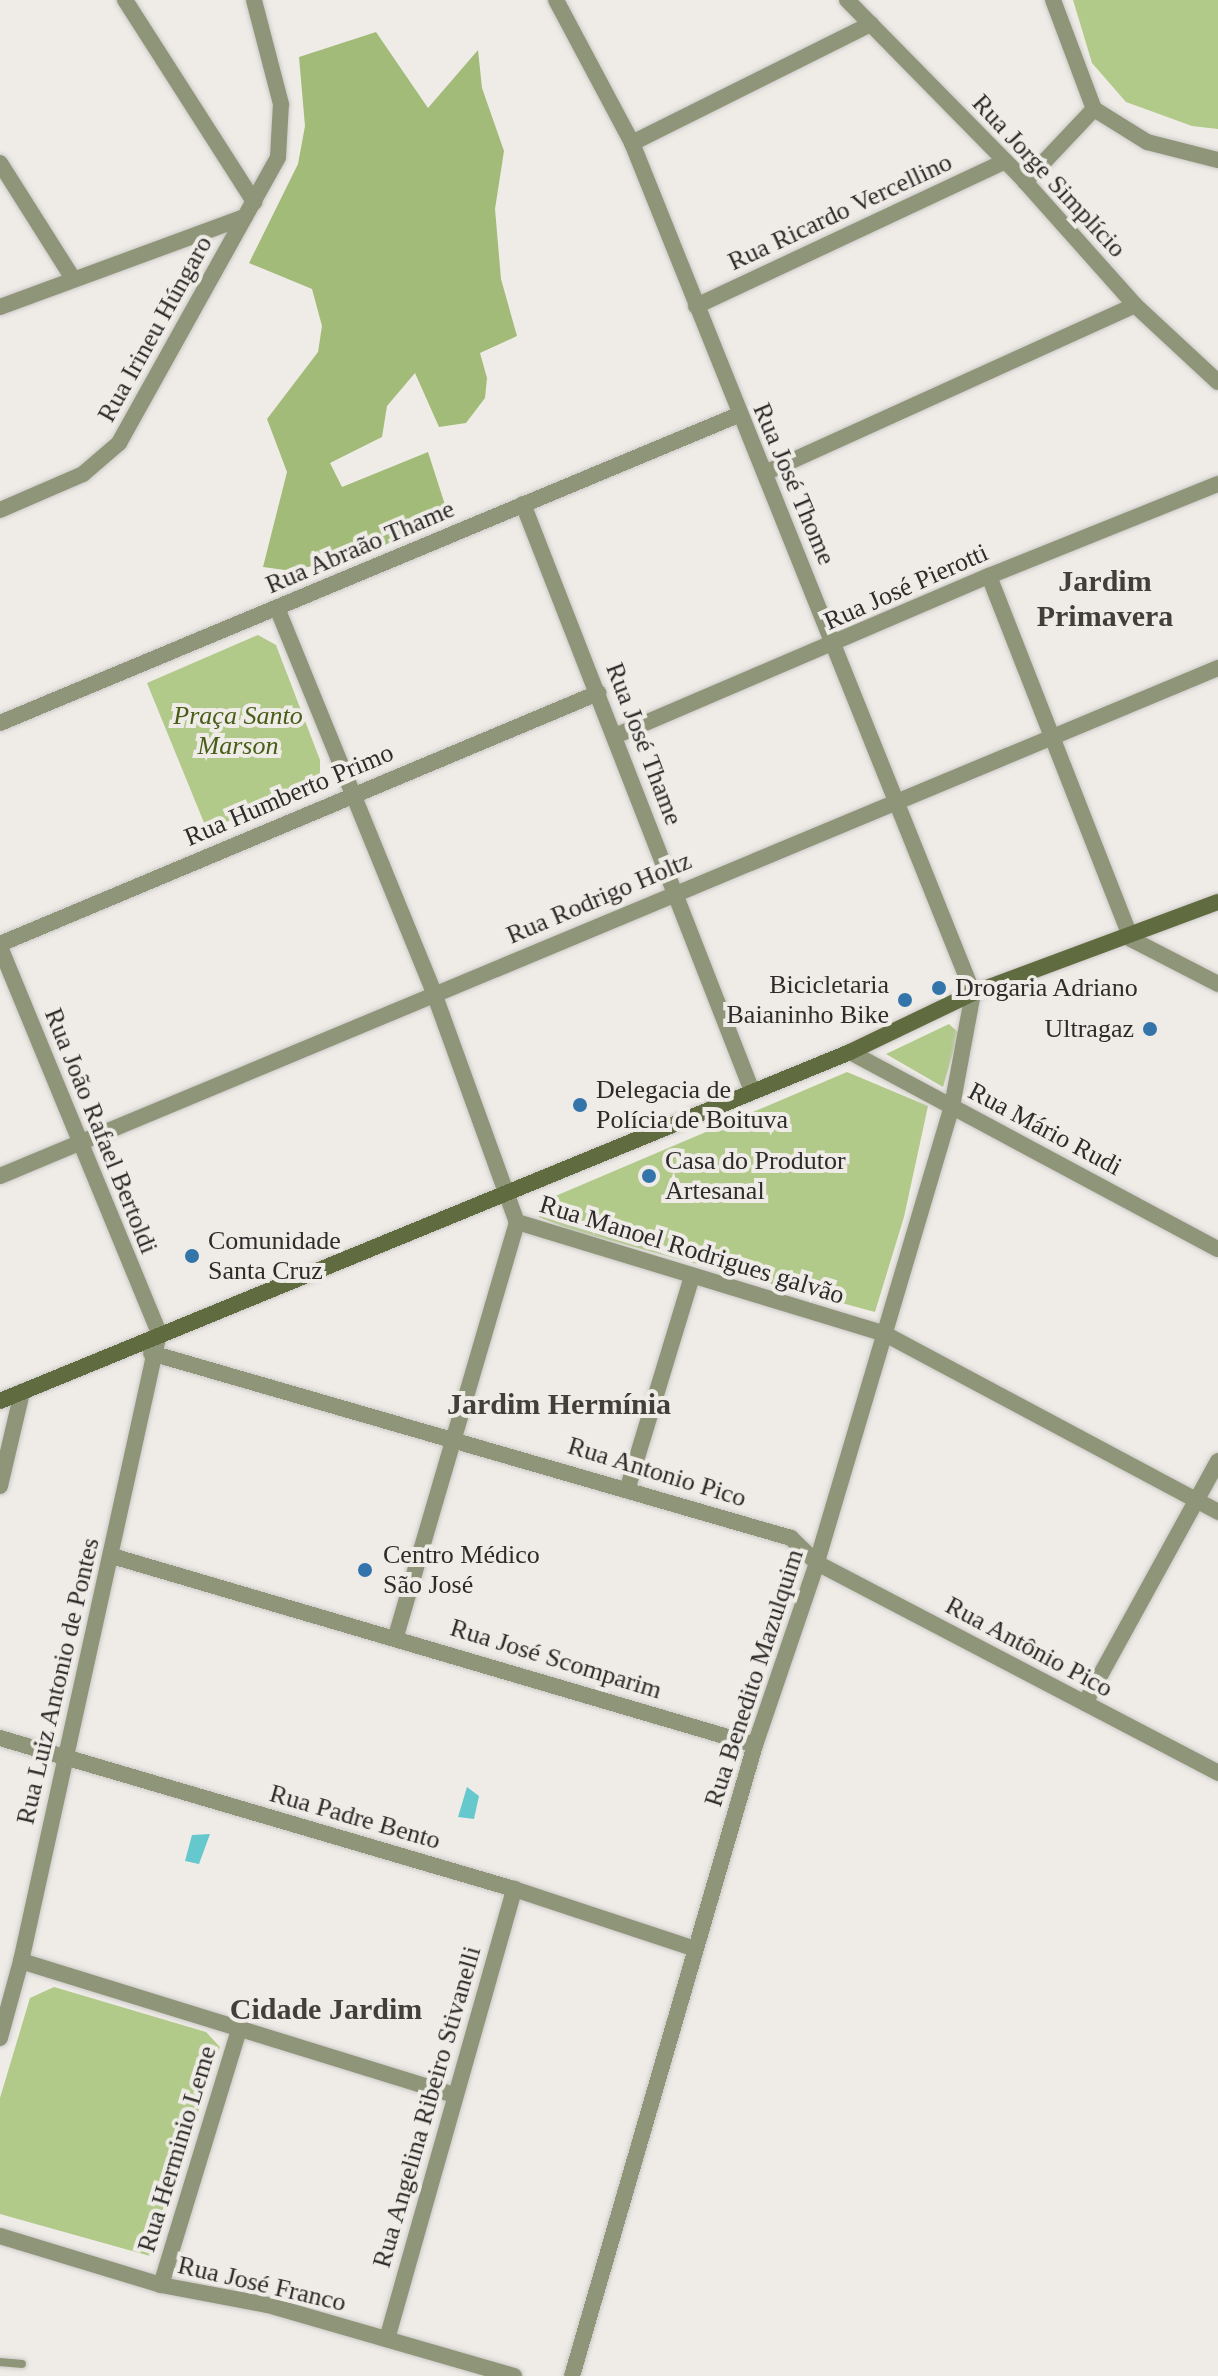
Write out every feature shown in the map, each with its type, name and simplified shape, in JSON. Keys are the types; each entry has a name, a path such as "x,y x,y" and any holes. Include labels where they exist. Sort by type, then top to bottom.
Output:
{"main road":[{"path":"0,1401 509,1188 850,1052 973,993 1131,939 1218,902"}],"street":[{"path":"0,307 249,210 125,0"},
{"name":"Rua Irineu Húngaro","path":"0,510 83,474 119,443 278,157 281,104 254,0"},
{"name":"Rua José Thome","path":"556,0 632,143 738,415 836,645 894,801 973,993"},
{"name":"Rua Jorge Simplício","path":"847,0 1025,182 1135,305 1218,382"},
{"path":"1053,0 1094,109 1147,142 1218,160"},
{"path":"632,143 871,24"},
{"path":"1025,182 1094,109"},
{"name":"Rua Ricardo Vercellino","path":"696,306 1005,161"},
{"path":"0,163 72,277"},
{"path":"765,473 1135,305"},
{"name":"Rua Abraão Thame","path":"0,723 738,415"},
{"name":"Rua José Pierotti","path":"615,736 836,645 989,576 1218,484"},
{"name":"Rua José Thame","path":"523,504 752,1091"},
{"path":"989,576 1131,939 1218,984"},
{"name":"Rua Manoel Rodrigues galvão","path":"277,608 355,793 435,996 509,1188 517,1222 885,1334"},
{"name":"Rua Rodrigo Holtz","path":"0,1176 435,996 675,891 1218,668"},
{"name":"Rua Humberto Primo","path":"0,946 355,793 598,693"},
{"name":"Rua João Rafael Bertoldi","path":"0,946 78,1143 159,1333"},
{"name":"Rua Benedito Mazulquim","path":"572,2376 755,1745 817,1563 952,1106 973,993"},
{"name":"Rua Mário Rudi","path":"850,1052 1218,1249"},
{"path":"396,1636 517,1222"},
{"path":"628,1487 692,1276"},
{"name":"Rua Luiz Antonio de Pontes","path":"0,2038 21,1961 64,1756 112,1556 151,1353 159,1333"},
{"path":"885,1334 1218,1512"},
{"name":"Rua Antonio Pico","path":"151,1353 628,1487 791,1538 817,1563"},
{"path":"0,1486 22,1392"},
{"path":"1085,1703 1218,1461"},
{"name":"Rua José Scomparim","path":"112,1556 396,1636 755,1745"},
{"name":"Rua Antônio Pico","path":"817,1563 1218,1773"},
{"name":"Rua Padre Bento","path":"0,1738 514,1889 695,1949"},
{"name":"Rua Angelina Ribeiro Stivanelli","path":"387,2339 514,1889"},
{"path":"21,1961 240,2026 454,2095"},
{"name":"Rua Herminio Leme","path":"161,2285 240,2026"},
{"name":"Rua José Franco","path":"0,2236 161,2285 268,2305 514,2376"}],"lane":[{"path":"0,2362 22,2364"}],"green space":[{"path":"1073,0 1218,0 1218,129 1192,126 1126,102 1092,63"},
{"path":"376,32 428,108 478,50 482,88 504,151 495,209 501,279 517,336 480,353 487,378 485,398 466,423 439,427 415,373 387,406 382,437 330,463 342,487 428,452 447,511 376,550 292,571 263,567 287,472 267,419 318,352 322,326 312,289 249,263 298,164 305,126 299,57"},
{"name":"Praça Santo Marson","path":"258,635 276,645 320,760 320,776 308,788 207,830 147,683"},
{"path":"949,1024 959,1033 943,1087 886,1054"},
{"path":"847,1072 928,1106 904,1217 875,1312 571,1230 539,1217 539,1203"},
{"path":"54,1987 206,2032 220,2047 150,2256 0,2214 0,2098 30,1998"}],"water":[{"path":"467,1787 479,1796 474,1819 458,1817"},
{"path":"210,1834 199,1864 185,1861 192,1835"}],"place":[{"name":"Drogaria Adriano","path":"939,988"},
{"name":"Bicicletaria Baianinho Bike","path":"905,1000"},
{"name":"Ultragaz","path":"1150,1029"},
{"name":"Delegacia de Polícia de Boituva","path":"580,1105"},
{"name":"Casa do Produtor Artesanal","path":"649,1176"},
{"name":"Comunidade Santa Cruz","path":"192,1256"},
{"name":"Centro Médico São José","path":"365,1570"}],"district":[{"name":"Jardim Primavera","path":"1105,598"},
{"name":"Jardim Hermínia","path":"559,1404"},
{"name":"Cidade Jardim","path":"326,2009"}]}
